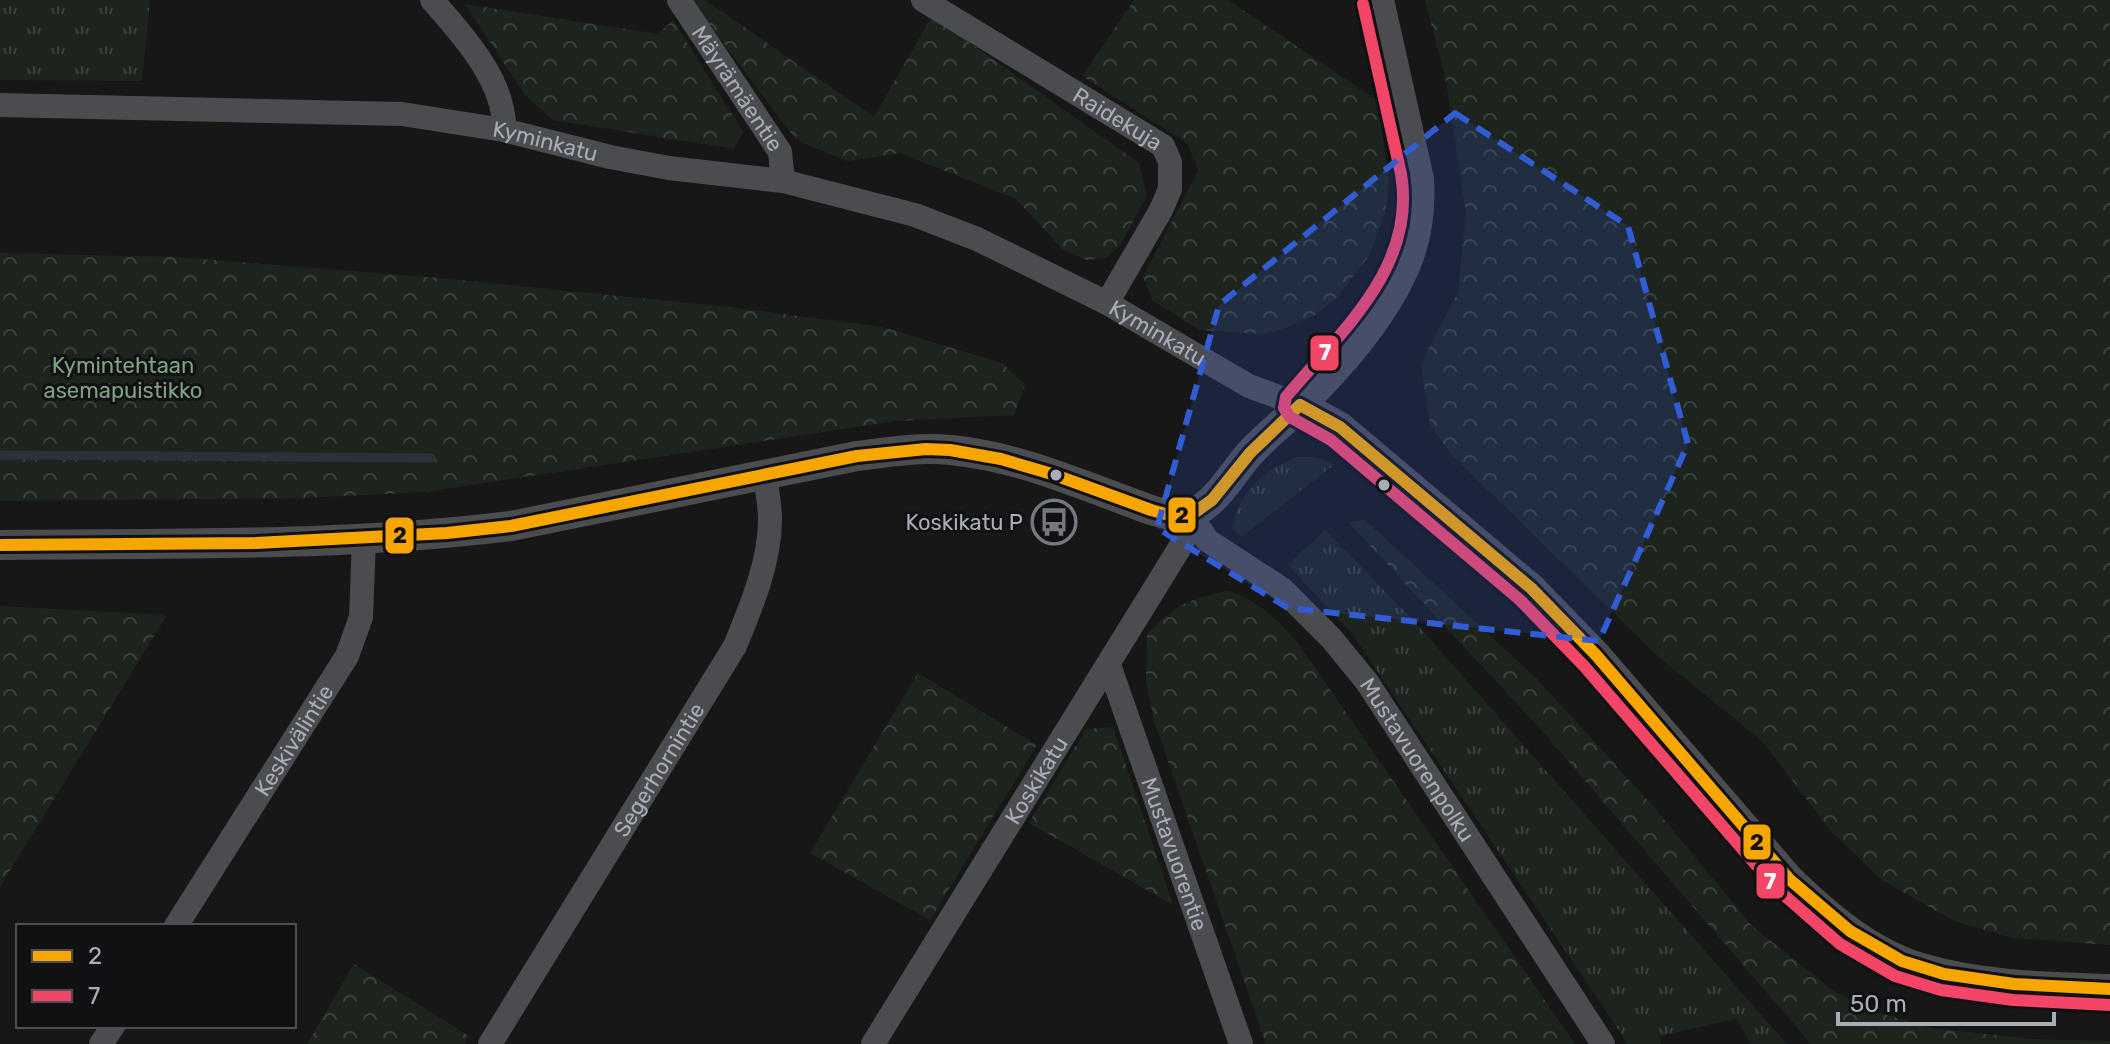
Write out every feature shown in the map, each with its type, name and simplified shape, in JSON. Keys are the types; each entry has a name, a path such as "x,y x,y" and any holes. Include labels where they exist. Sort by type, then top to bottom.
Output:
{"street":[{"path":"432,0 465,38 494,87 502,104 504,130"},
{"name":"Mäyrämäentie","path":"679,0 780,152 783,181"},
{"name":"Raidekuja","path":"923,0 1163,146 1170,162 1170,189 1107,303"},
{"path":"0,545 364,539 511,526 857,456 911,449 950,450 997,457 1169,515 1191,515 1212,500 1250,453 1349,352 1378,315 1404,269 1418,223 1419,179 1379,0"},
{"name":"Kyminkatu","path":"0,105 402,114 450,120 625,160 783,181 915,215 977,239 1107,303 1249,386 1300,405 1340,427 1531,588 1615,677 1789,879 1813,903 1853,934 1918,967 1949,975 1992,983 2110,989"},
{"name":"Segerhornintie","path":"490,1044 735,646 754,596 768,544 770,519 765,476"},
{"name":"Koskikatu","path":"873,1044 1182,544 1191,515"},
{"name":"Mustavuorenpolku","path":"1191,515 1207,540 1282,589 1331,638 1367,682 1603,1044"},
{"name":"Keskivälintie","path":"177,924 347,656 361,617 364,539"},
{"name":"Mustavuorentie","path":"1109,665 1241,1044"}],"highlighted area":[{"path":"1455,113 1628,226 1688,444 1599,641 1288,608 1157,528 1219,305"}],"green space":[{"path":"0,0 150,0 142,81 0,80"},
{"path":"691,0 705,0 874,117 932,16 1139,163 1147,196 1119,247 1105,258 1087,260 1063,250 1016,199 900,153 847,161 803,143 790,132"},
{"path":"1134,0 1228,0 1378,101 1389,181 1385,213 1369,256 1337,297 1315,315 1284,329 1262,334 1199,330 1152,300 1143,277 1198,171 1188,144 1082,76"},
{"path":"1425,0 2110,0 2110,945 2013,938 1954,921 1882,880 1831,831 1762,741 1661,659 1450,453 1430,425 1421,364 1458,292 1466,212 1445,76"},
{"path":"465,4 658,34 673,20 743,132 734,149 553,120 525,95"},
{"name":"Kymintehtaan asemapuistikko","path":"0,253 176,257 439,278 729,307 883,327 1002,363 1025,385 1014,415 896,421 425,492 304,498 0,501"},
{"path":"1297,457 1314,457 1335,464 1241,537 1233,528 1246,493 1264,475"},
{"path":"1365,520 1536,678 1653,806 1752,926 1835,992 1877,1012 1931,1028 2032,1039 2110,1041 2110,1044 1811,1044 1544,733 1348,522"},
{"path":"1325,530 1415,622 1787,1044 1751,1044 1736,1019 1659,1036 1661,1044 1628,1044 1353,635 1288,565"},
{"path":"1227,591 1259,606 1300,646 1575,1044 1266,1044 1154,721 1146,680 1147,634 1182,605"},
{"path":"0,606 167,615 0,887"},
{"path":"918,673 1037,745 930,920 810,853"},
{"path":"1113,727 1173,905 1029,823 1086,729"},
{"path":"354,964 469,1036 464,1044 307,1044"}],"waterway":[{"path":"0,455 431,458"}],"transit line":[{"name":"7","path":"1363,4 1401,174 1403,208 1397,239 1386,269 1350,323 1286,397 1284,408 1290,417 1331,440 1520,600 1584,666 1777,889 1840,944 1895,976 1941,990 2013,1000 2110,1005"},
{"name":"2","path":"0,545 256,543 447,533 511,526 857,456 926,449 1001,459 1151,510 1169,515 1191,515 1212,500 1250,453 1300,405 1340,427 1531,588 1596,655 1789,879 1850,931 1902,961 1944,974 2014,984 2110,989"}],"place":[{"name":"Koskikatu P","path":"1054,522"}]}
